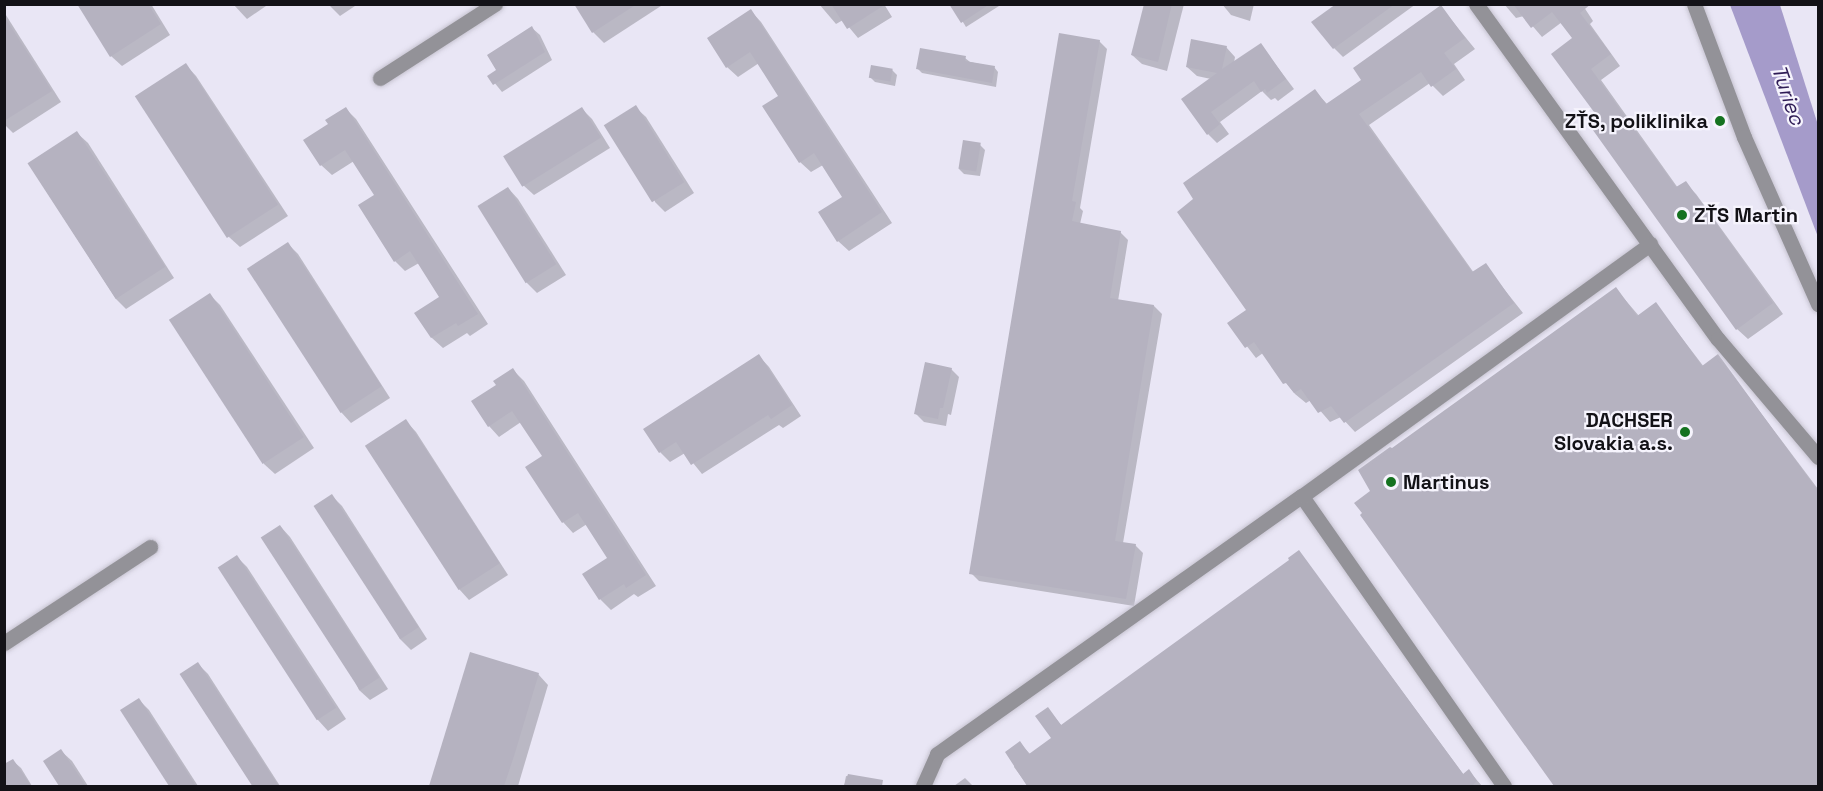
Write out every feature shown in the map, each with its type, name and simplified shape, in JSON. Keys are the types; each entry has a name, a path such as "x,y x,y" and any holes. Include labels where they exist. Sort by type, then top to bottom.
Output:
{"street":[{"path":"381,78 495,4"},
{"path":"1476,4 1718,339 1818,457"},
{"path":"1694,4 1744,137 1818,304"},
{"path":"923,786 937,754 1302,496 1650,244"},
{"path":"1302,496 1504,786"},
{"path":"4,644 150,547"}],"water":[{"name":"Turiec","path":"1730,5 1780,5 1818,125 1818,237"}],"building":[{"path":"77,4 148,4 161,24 110,57"},
{"path":"574,4 637,4 592,33"},
{"path":"831,4 886,4 847,29"},
{"path":"949,4 990,4 961,23"},
{"path":"1144,4 1172,4 1158,62 1131,55"},
{"path":"1336,4 1395,4 1333,49 1311,22"},
{"name":"ZŤS Martin","path":"1513,4 1591,4 1580,13 1611,54 1591,69 1676,187 1686,181 1773,303 1736,330 1590,126 1586,117 1594,112 1551,54 1572,38 1552,12 1531,28"},
{"path":"1441,5 1465,38 1444,53 1456,69 1431,87 1421,72 1359,114 1472,272 1486,263 1514,303 1344,423 1331,406 1318,413 1301,389 1294,393 1286,383 1283,384 1254,342 1245,348 1227,323 1246,310 1177,212 1193,199 1183,183 1315,89 1326,104 1361,80 1353,68"},
{"path":"751,9 882,212 837,242 818,212 842,197 814,153 799,163 762,106 778,96 750,52 726,68 707,38"},
{"path":"4,16 52,91 4,121"},
{"path":"532,26 545,52 493,85 487,76 496,70 487,55"},
{"path":"1059,33 1100,40 1072,201 1076,202 1072,221 1121,231 1110,298 1154,305 1115,541 1136,544 1126,599 969,574"},
{"path":"1191,39 1227,46 1222,69 1261,43 1286,79 1267,93 1265,89 1261,92 1254,81 1211,112 1220,124 1207,135 1181,99 1217,73 1186,67"},
{"path":"920,48 966,56 965,61 995,66 992,83 916,69"},
{"path":"186,63 278,205 227,238 135,96"},
{"path":"871,65 893,69 890,82 869,78"},
{"path":"636,105 684,182 652,202 604,125"},
{"path":"346,107 478,314 458,326 456,323 431,338 414,313 439,297 410,251 394,262 358,205 374,195 345,150 320,166 303,140 328,124 325,120"},
{"path":"582,107 601,138 522,187 503,156"},
{"path":"77,131 165,267 116,299 28,163"},
{"path":"963,140 981,143 976,171 958,169"},
{"path":"508,187 556,264 526,283 477,206"},
{"path":"288,242 382,386 341,413 247,269"},
{"path":"1616,287 1637,316 1656,302 1702,366 1718,354 1818,491 1818,786 1554,786 1360,515 1362,513 1354,503 1370,491 1358,470"},
{"path":"210,293 304,437 263,464 169,320"},
{"path":"759,354 792,405 771,419 768,415 691,465 676,442 659,453 643,429"},
{"path":"925,362 952,368 943,408 940,408 938,419 914,414"},
{"path":"513,368 646,575 626,588 624,584 599,600 582,574 607,558 578,513 562,523 525,467 542,456 512,411 488,427 471,401 496,385 493,381"},
{"path":"406,419 500,563 459,590 365,446"},
{"path":"332,494 419,627 400,639 314,506"},
{"path":"280,525 379,678 360,690 261,538"},
{"path":"1299,550 1463,774 1469,769 1477,781 1472,786 1027,786 1005,752 1020,741 1029,754 1051,738 1035,716 1048,707 1061,725 1289,560 1288,558"},
{"path":"237,555 336,708 317,720 218,568"},
{"path":"470,652 539,673 514,756 504,786 429,786"},
{"path":"198,662 279,786 252,786 180,674"},
{"path":"139,698 196,786 169,786 120,710"},
{"path":"61,749 86,786 59,786 43,761"},
{"path":"13,759 31,786 4,786 4,764"},
{"path":"848,774 883,780 882,786 844,786"}],"place":[{"name":"ZŤS, poliklinika","path":"1720,121"},
{"name":"ZŤS Martin","path":"1682,215"},
{"name":"DACHSER Slovakia a.s.","path":"1685,432"},
{"name":"Martinus","path":"1391,482"}]}
